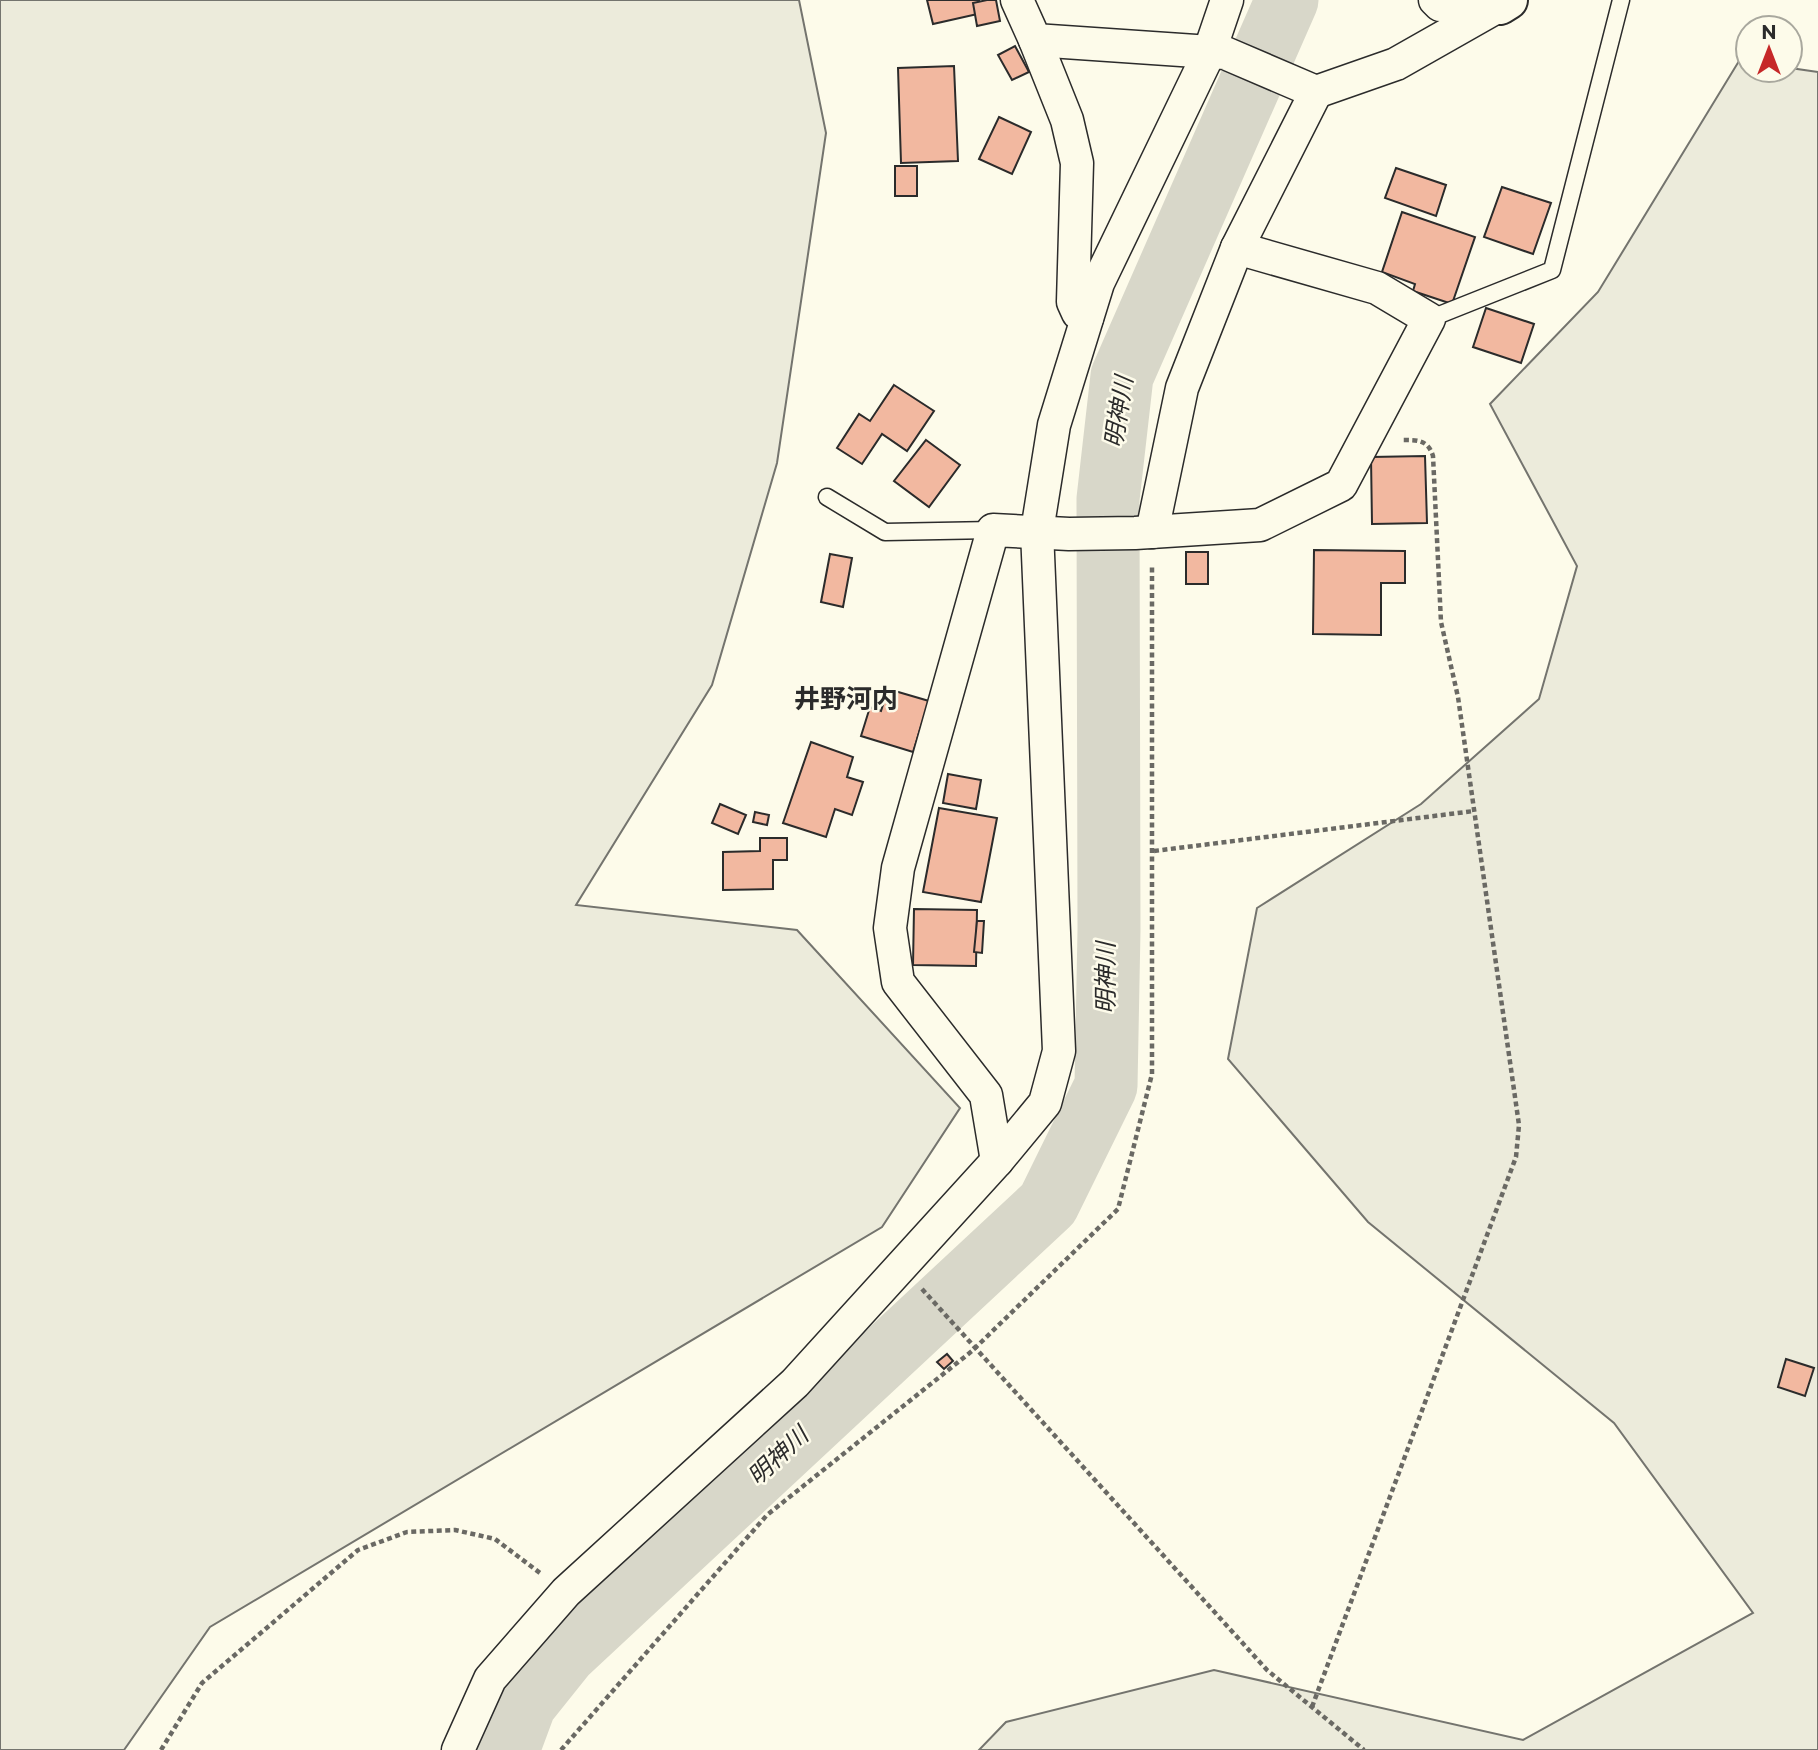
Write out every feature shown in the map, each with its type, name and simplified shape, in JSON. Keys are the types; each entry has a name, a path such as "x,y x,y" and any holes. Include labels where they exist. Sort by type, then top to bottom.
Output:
{"street":[{"path":"1017,0 1067,120 1077,163 1073,302 1078,313 1087,318"},
{"path":"458,1750 490,1679 566,1592 795,1383 997,1161 1045,1103 1059,1051 1037,531 1054,425 1098,283 1217,53 1227,0"},
{"path":"1435,0 1440,5 1504,2"},
{"path":"1035,40 1217,53 1316,92 1396,64 1504,2"},
{"path":"1144,532 1182,388 1237,248 1316,92"},
{"path":"997,1161 986,1095 898,982 890,928 898,868 993,530 1069,534 1260,525 1341,485 1429,319 1377,288 1237,248"}],"lane":[{"path":"1429,319 1552,270 1622,0"},
{"path":"827,498 885,532 993,530"}],"path":[{"path":"1311,1707 1516,1157 1519,1140 1458,697 1441,622 1433,456 1425,443 1417,440 1365,440"},
{"path":"1154,851 1474,811"},
{"path":"927,1294 1267,1670 1364,1750"},
{"path":"161,1750 202,1683 358,1550 407,1532 455,1530 495,1539 566,1592"}],"shaded area":[{"path":"0,0 799,0 826,133 777,463 712,685 576,905 797,930 960,1108 882,1227 210,1627 124,1750 0,1750"},
{"path":"1734,69 1734,84 1804,84 1804,70 1818,72 1818,1750 979,1750 1006,1722 1214,1670 1523,1740 1753,1613 1614,1423 1368,1222 1228,1059 1257,908 1421,804 1539,699 1577,566 1490,404 1598,292"}],"building":[{"path":"927,0 979,0 982,13 933,24"},
{"path":"996,0 1000,21 977,26 973,3"},
{"path":"1015,46 1029,72 1012,80 998,55"},
{"path":"954,66 958,161 901,163 898,68"},
{"path":"999,117 1031,132 1012,174 979,159"},
{"path":"895,166 917,166 917,196 895,196"},
{"path":"1396,168 1446,185 1436,216 1385,198"},
{"path":"1502,187 1551,203 1533,254 1484,237"},
{"path":"1402,212 1475,237 1452,304 1413,291 1415,284 1382,272"},
{"path":"1486,308 1534,324 1521,363 1473,347"},
{"path":"894,385 934,411 907,451 882,434 862,464 837,448 859,414 870,421"},
{"path":"926,440 960,465 929,507 894,481"},
{"path":"1425,456 1427,523 1372,524 1371,457"},
{"path":"1314,550 1405,551 1405,583 1381,583 1381,635 1313,634"},
{"path":"1186,552 1208,552 1208,584 1186,584"},
{"path":"830,554 852,558 843,607 821,602"},
{"path":"888,689 929,701 913,752 861,736 870,707 881,711"},
{"path":"811,742 853,757 847,777 863,782 852,815 835,809 826,837 783,823"},
{"path":"948,774 981,780 976,809 943,803"},
{"path":"720,804 746,815 738,834 712,823"},
{"path":"939,808 997,818 981,902 923,892"},
{"path":"755,812 769,815 767,825 753,822"},
{"path":"760,838 787,838 787,860 773,860 773,889 723,890 723,852 760,851"},
{"path":"914,909 977,910 976,966 913,965"},
{"path":"977,921 984,921 982,953 974,952"},
{"path":"947,1354 953,1361 944,1369 937,1362"},
{"path":"1786,1359 1814,1368 1805,1396 1778,1387"}],"waterway":[{"name":"明神川","path":"508,1750 525,1704 565,1654 1048,1204 1106,1086 1109,930 1108,499 1122,376 1287,0"}],"district":[{"name":"井野河内","path":"846,699"}]}
